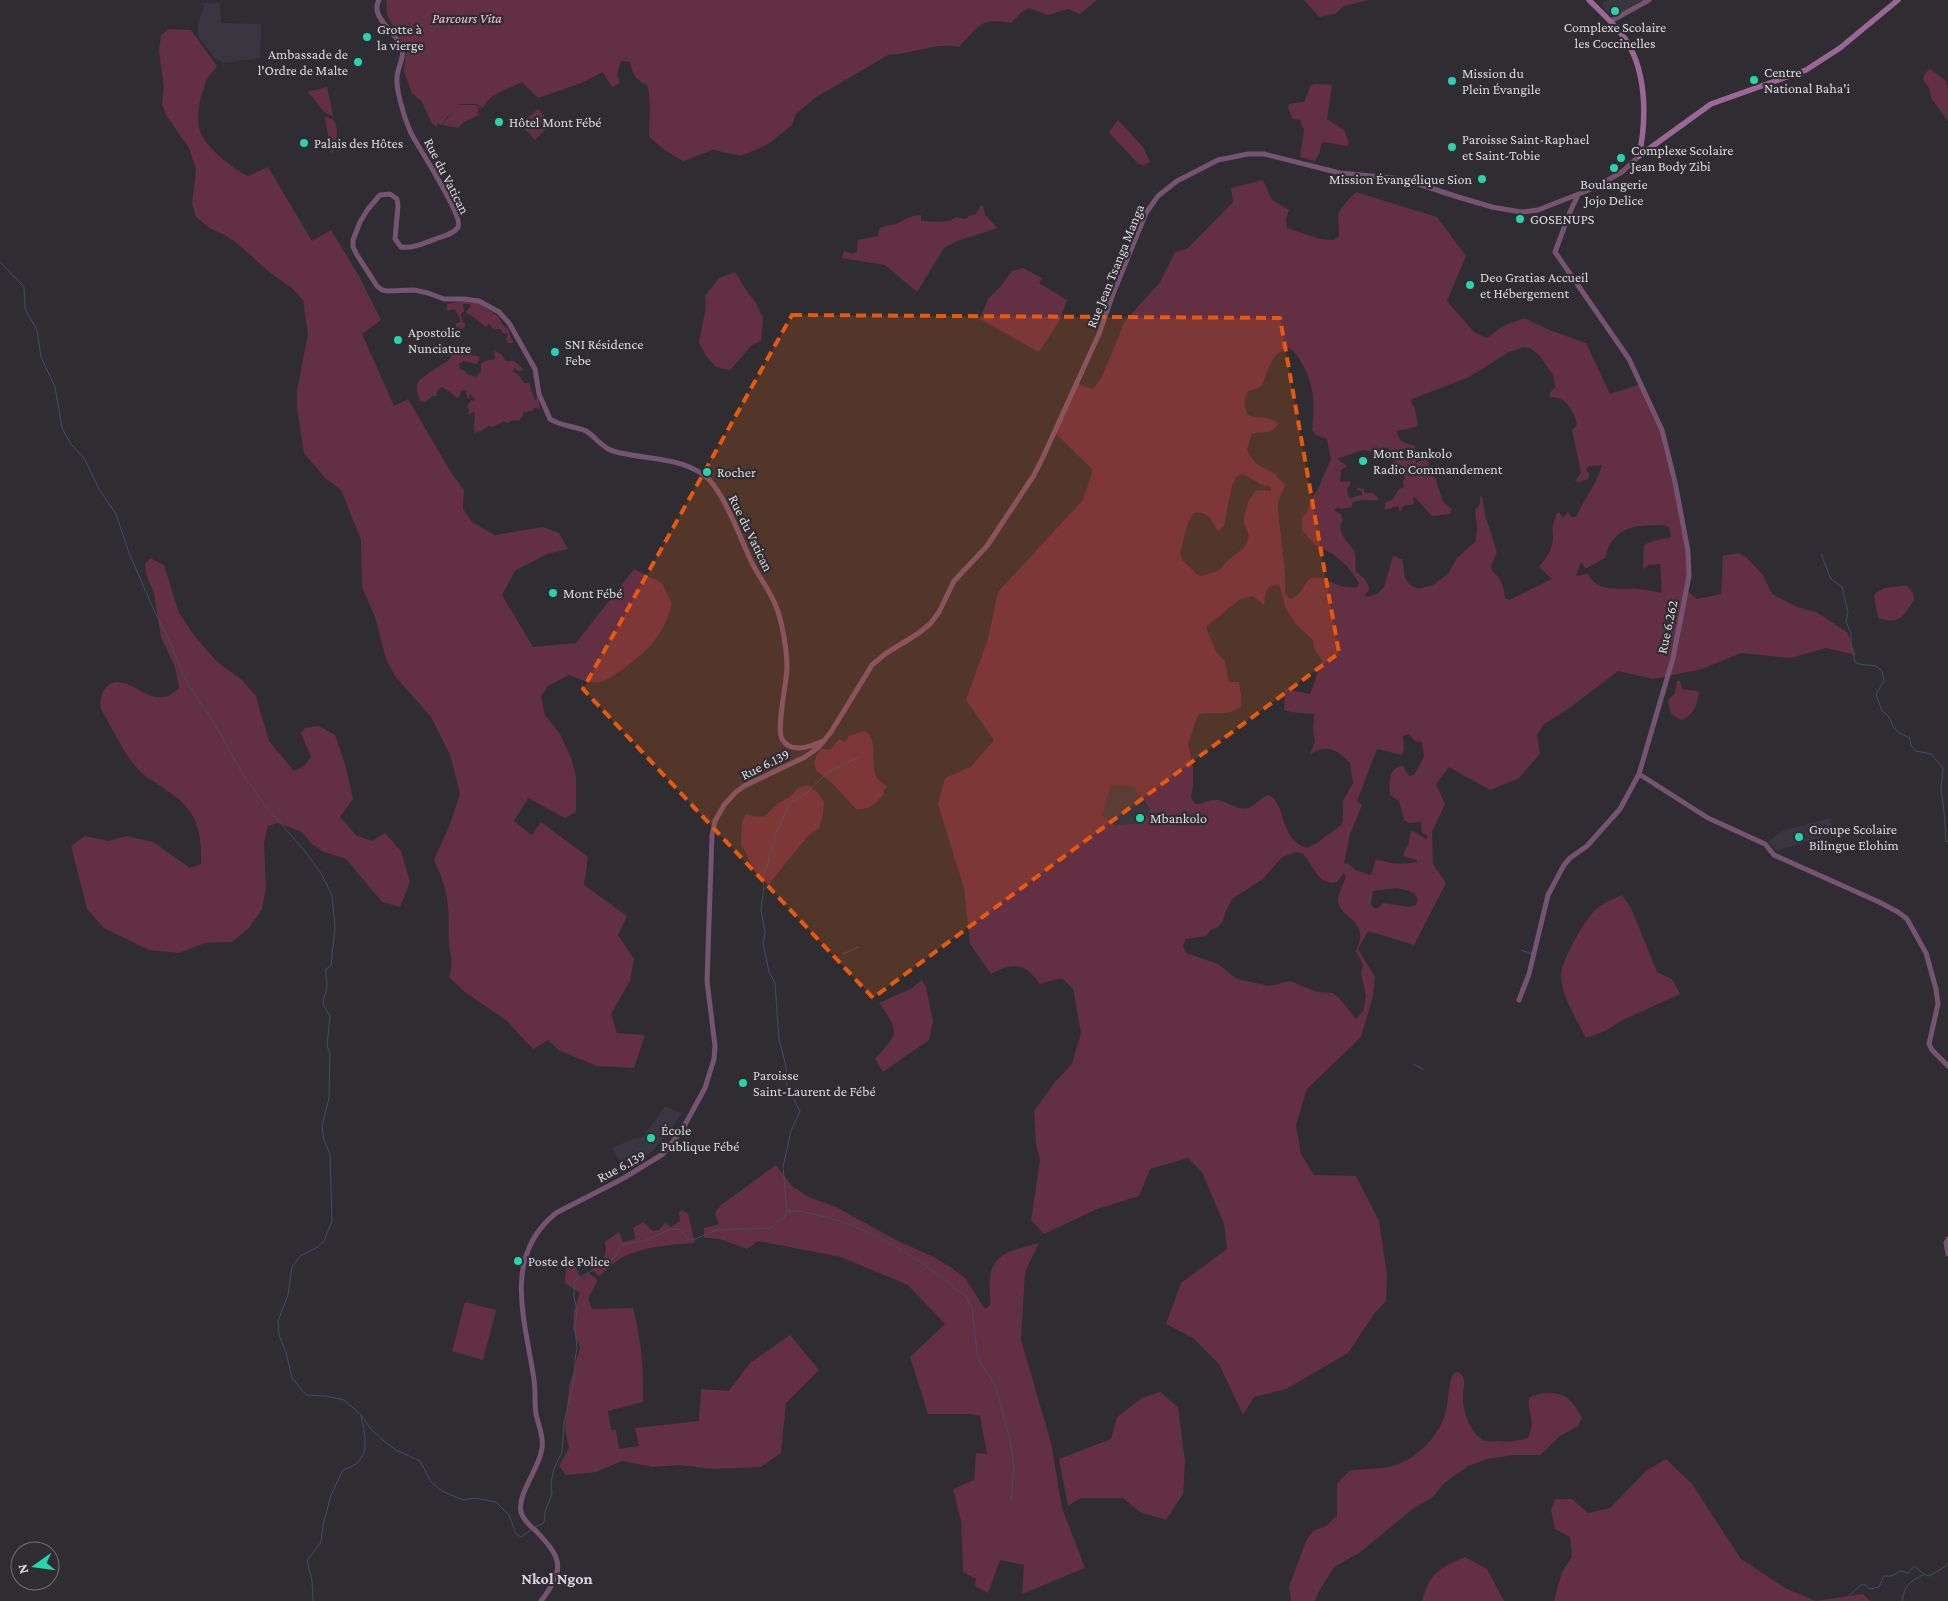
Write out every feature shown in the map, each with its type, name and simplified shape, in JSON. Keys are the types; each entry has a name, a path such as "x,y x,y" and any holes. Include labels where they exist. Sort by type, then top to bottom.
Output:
{"main road":[{"path":"1588,0 1611,21 1634,53 1644,110 1640,156"},
{"path":"1640,156 1711,104 1806,70 1840,48 1898,0"}],"street":[{"name":"Rue du Vatican","path":"379,0 376,8 378,16 398,40 403,50 396,79 406,122 457,215 459,224 457,228 448,234 410,247 401,247 395,239 397,199 390,194 380,195 373,200 353,240 353,246 370,276 377,286 384,291 422,291 444,299 479,301 494,309 505,317 535,369 539,394 550,419 586,432 613,451 672,460 703,474 713,484 752,563 775,604 778,615 787,664 780,726 781,738 788,745 799,749 826,739"},
{"path":"1611,21 1649,0"},
{"name":"Rue Jean Tsanga Manga","path":"826,739 872,665 931,623 954,581 987,546 1034,475 1099,334 1146,213 1166,188 1191,172 1218,160 1256,153 1290,159 1340,173 1403,179 1512,212 1538,210 1578,195 1607,182 1640,156"},
{"name":"Rue 6.262","path":"1518,1000 1530,974 1548,895 1564,865 1570,858 1587,846 1620,809 1639,774 1673,658 1689,576 1688,551 1675,482 1662,430 1629,360 1555,252 1578,195"},
{"name":"Rue 6.139","path":"541,1601 554,1582 558,1567 555,1553 527,1522 521,1511 521,1501 541,1454 543,1440 536,1414 535,1382 521,1309 521,1288 526,1257 535,1237 550,1218 658,1158 668,1149 689,1119 710,1075 715,1046 707,981 711,851 715,821 724,805 744,786 805,757 826,739"},
{"path":"1639,774 1708,818 1765,844 1774,855 1879,902 1907,919 1926,953 1936,989 1938,1004 1929,1044 1932,1050 1948,1066"},
{"path":"1948,1240 1946,1248 1948,1254"}],"highlighted area":[{"path":"792,315 1280,318 1339,653 873,998 583,689"}],"shaded area":[{"name":"Complexe Scolaire les Coccinelles","path":"1607,0 1642,0 1616,16 1610,16 1601,4"},
{"path":"205,3 220,3 221,23 261,24 260,58 224,63 214,57 200,39 198,33 198,23"},
{"path":"1111,785 1133,787 1150,810 1142,823 1113,825 1102,815"},
{"name":"Groupe Scolaire Bilingue Elohim","path":"1830,818 1834,833 1777,851 1768,842 1782,831"},
{"name":"École Publique Fébé","path":"665,1106 682,1114 652,1152 625,1169 612,1148 643,1137"}],"green space":[{"name":"Parcours Vita","path":"386,0 1097,0 1080,14 1068,9 1048,15 1029,8 1023,11 1011,23 1001,21 986,22 976,29 959,47 933,47 888,55 815,98 796,114 792,125 767,145 741,156 713,150 683,161 666,151 649,137 650,107 648,86 635,76 630,62 621,61 617,74 620,83 612,87 603,72 581,83 538,98 522,82 490,98 483,108 476,104 460,104 441,125 438,123 436,127 431,122 422,102 412,93 404,72 406,52 399,35 387,15"},
{"path":"1304,0 1369,0 1344,6 1335,14 1319,17"},
{"path":"169,29 191,30 217,66 206,81 199,110 199,128 206,142 234,168 248,176 268,167 312,241 331,230 359,276 381,320 362,334 394,406 408,399 452,474 464,490 463,509 472,522 495,535 543,527 559,533 568,549 547,554 515,571 502,595 533,647 576,643 634,569 662,583 672,604 664,625 648,649 612,677 592,682 569,675 548,686 541,696 545,715 560,734 571,758 576,776 576,812 565,818 528,798 514,821 532,835 541,822 588,857 584,885 627,916 618,935 634,959 630,981 611,1014 617,1033 645,1035 634,1068 597,1066 560,1051 548,1040 533,1049 506,1020 465,992 449,977 451,963 448,902 443,882 434,860 450,824 460,794 450,755 431,717 395,676 386,659 375,617 362,587 361,540 341,490 326,479 304,453 297,408 297,391 308,334 303,300 293,289 268,271 238,244 225,235 211,229 196,217 192,204 196,169 189,148 166,115 162,103 164,87 159,51 161,35"},
{"path":"1930,69 1945,80 1948,86 1948,121 1931,98 1929,88 1923,80 1925,73"},
{"path":"1311,85 1332,85 1327,119 1344,130 1349,142 1347,146 1324,142 1321,144 1320,152 1315,161 1300,157 1304,130 1300,120 1293,119 1288,108 1289,104 1304,102"},
{"path":"327,87 333,116 325,112 307,92"},
{"path":"460,105 476,105 483,109 479,108 477,113 482,116 478,115 466,121 458,128 442,125 446,118"},
{"path":"538,109 551,124 535,140 520,124"},
{"path":"325,117 331,118 336,126 337,137 333,153 331,153"},
{"path":"1118,120 1143,147 1150,162 1144,165 1138,164 1109,132"},
{"path":"1263,180 1272,200 1289,210 1286,219 1287,228 1320,239 1334,240 1339,236 1338,214 1356,192 1437,217 1466,256 1447,301 1474,332 1487,338 1503,326 1524,318 1552,331 1586,343 1610,394 1641,384 1662,430 1688,551 1687,591 1697,599 1721,594 1723,556 1738,553 1747,558 1763,575 1772,594 1797,607 1816,612 1847,632 1856,655 1826,648 1791,658 1741,653 1702,669 1653,679 1618,671 1568,709 1544,724 1537,735 1540,754 1518,779 1490,790 1449,767 1436,784 1445,804 1432,832 1433,864 1446,883 1414,945 1368,931 1358,949 1375,977 1373,996 1361,1037 1307,1089 1296,1125 1301,1154 1314,1175 1356,1176 1379,1221 1387,1275 1386,1301 1374,1314 1348,1353 1286,1389 1254,1397 1243,1415 1219,1364 1193,1338 1166,1324 1181,1283 1227,1249 1224,1224 1202,1172 1188,1158 1150,1169 1139,1196 1097,1209 1044,1234 1031,1220 1040,1160 1036,1145 1034,1111 1055,1082 1072,1064 1081,1033 1073,989 1063,979 1040,984 1029,972 1019,967 1006,967 991,974 970,944 964,888 938,804 945,778 971,767 994,740 966,700 988,639 998,592 1083,500 1093,470 1054,432 1076,383 1093,389 1101,379 1125,321 1160,282 1175,252 1187,249 1233,202 1231,188","holes":["1524,347 1530,348 1539,355 1553,375 1555,387 1550,393 1550,397 1562,399 1571,409 1575,418 1577,425 1572,430 1581,473 1575,481 1579,482 1588,479 1589,474 1586,470 1589,466 1602,465 1597,479 1576,517 1571,517 1568,512 1563,518 1559,512 1556,514 1552,546 1547,557 1539,567 1552,579 1509,600 1505,598 1502,583 1492,571 1491,566 1497,552 1486,518 1482,496 1480,497 1480,504 1475,510 1476,541 1457,558 1448,574 1433,585 1419,589 1406,580 1402,559 1393,556 1384,587 1377,594 1367,597 1365,595 1369,590 1368,584 1356,572 1355,553 1341,531 1340,526 1343,520 1341,514 1334,510 1337,507 1341,509 1352,507 1352,503 1356,501 1378,500 1378,498 1373,493 1365,493 1363,488 1357,487 1357,490 1362,491 1362,495 1349,498 1347,489 1350,481 1340,482 1341,470 1346,465 1337,459 1363,450 1379,453 1383,451 1382,447 1388,448 1396,465 1401,465 1405,478 1403,481 1404,487 1398,490 1392,500 1385,503 1385,510 1398,506 1400,512 1403,506 1414,504 1413,498 1415,497 1432,516 1450,514 1452,509 1443,502 1435,477 1430,475 1431,469 1426,458 1416,463 1420,457 1415,450 1415,446 1401,440 1397,431 1415,427 1418,424 1415,409 1411,402 1412,399 1469,377 1509,352","1289,348 1296,354 1304,367 1313,398 1312,430 1316,435 1327,439 1331,459 1317,491 1312,497 1307,512 1302,518 1302,530 1315,545 1333,554 1348,567 1359,583 1357,587 1345,587 1316,577 1309,580 1295,597 1290,599 1285,593 1285,573 1278,510 1278,502 1285,485 1273,473 1254,461 1247,449 1252,434 1273,430 1278,424 1270,419 1247,414 1245,405 1248,391 1262,385 1271,362 1278,353","1243,474 1260,484 1271,487 1271,491 1256,490 1249,500 1244,516 1244,524 1249,535 1246,546 1227,561 1220,570 1202,576 1198,575 1182,560 1180,553 1188,523 1194,513 1199,512 1206,514 1218,531 1224,526 1232,485 1237,476","1662,525 1669,527 1671,537 1644,545 1643,567 1644,569 1648,565 1660,564 1662,593 1638,589 1603,587 1592,580 1588,574 1576,576 1581,562 1587,568 1605,558 1609,546 1625,530","1279,584 1286,609 1295,623 1313,640 1314,648 1322,661 1310,694 1285,689 1284,710 1314,714 1313,731 1315,742 1310,754 1322,749 1332,750 1341,754 1350,763 1353,783 1343,801 1343,821 1341,825 1307,848 1298,844 1292,838 1287,830 1279,806 1269,795 1263,797 1251,807 1244,809 1215,800 1195,804 1191,798 1193,767 1188,744 1197,717 1200,714 1231,712 1241,707 1239,682 1229,682 1225,661 1216,652 1206,627 1240,599 1253,596 1264,605 1266,590 1271,586","1409,734 1415,741 1422,742 1424,757 1414,775 1409,776 1403,766 1395,769 1390,777 1390,795 1399,801 1404,820 1409,823 1421,822 1422,833 1428,836 1426,839 1411,830 1408,846 1403,856 1417,860 1417,862 1396,864 1376,859 1371,875 1355,870 1350,865 1344,863 1350,834 1362,805 1357,801 1377,749 1402,755 1404,749 1403,736","1111,785 1133,787 1150,809 1142,823 1114,825 1102,815","1296,852 1303,854 1320,878 1325,881 1337,882 1344,873 1346,876 1338,899 1339,905 1358,926 1360,932 1360,940 1356,951 1363,965 1361,973 1366,996 1363,1011 1356,1019 1333,993 1317,992 1290,981 1270,986 1237,979 1218,964 1186,953 1183,946 1186,939 1206,936 1211,930 1218,927 1223,921 1232,899 1263,879 1282,857","1397,888 1412,892 1417,897 1416,905 1409,907 1383,903 1378,908 1374,908 1371,904 1373,891"]},
{"path":"983,205 985,215 998,228 957,241 944,248 917,292 885,265 841,258 844,251 853,254 857,251 858,240 878,236 879,229 884,226 896,224 911,217 921,215 921,221 941,222 949,221 956,217 966,219 976,214 980,206"},
{"path":"1023,268 1042,278 1039,283 1067,300 1060,320 1039,352 980,319 988,299 1012,271"},
{"path":"735,272 756,303 763,318 761,341 752,345 730,370 716,367 706,356 699,342 706,307 705,296 719,278"},
{"path":"465,301 478,303 498,316 503,325 508,329 513,343 508,343 506,339 508,334 503,333 500,329 494,329 489,324 486,327 467,314 466,311 471,306 470,304 463,304 464,311 461,314 465,326 463,329 456,327 456,323 461,322 455,309 447,311 447,304"},
{"path":"494,350 501,354 506,361 514,361 522,368 523,370 519,371 514,368 513,372 518,374 524,383 529,383 535,400 538,397 540,409 534,408 532,411 524,412 518,421 513,420 507,423 504,421 474,433 475,412 468,414 467,406 471,400 475,399 470,394 469,399 467,398 466,390 461,391 457,398 442,387 437,391 436,396 425,402 420,401 417,388 419,382 426,375 448,361 452,354 463,353 480,357 477,364 463,361 459,364 460,369 476,377 481,371 481,364 495,359"},
{"path":"150,558 164,565 179,613 194,635 217,662 242,680 256,696 269,741 294,771 304,766 311,757 301,733 305,728 319,726 335,735 345,764 353,799 340,817 357,836 372,841 385,833 401,851 410,882 400,907 382,902 346,859 322,851 312,844 302,832 278,823 268,826 264,843 266,888 262,909 249,928 232,942 205,943 179,953 149,950 104,928 87,909 71,846 85,836 108,841 127,836 153,842 190,868 201,864 198,830 190,812 184,804 145,776 134,764 123,749 100,705 103,691 109,685 117,682 133,686 155,697 170,695 179,688 175,667 161,637 154,594 146,574 145,564"},
{"path":"1906,585 1913,593 1914,600 1904,615 1891,621 1878,618 1874,596 1877,592 1884,588"},
{"path":"1677,680 1680,681 1682,689 1699,693 1692,713 1681,720 1671,714 1668,700 1675,693"},
{"path":"865,731 872,740 876,776 887,787 883,792 884,794 872,806 856,809 834,785 816,770 814,763 821,749 830,750 839,739 845,742 849,736"},
{"path":"808,785 817,792 824,802 819,828 808,836 769,884 759,879 741,844 742,822 746,814 759,817 765,816 778,803 790,797 798,788"},
{"path":"1622,895 1631,908 1657,972 1672,979 1680,994 1621,1021 1605,1031 1586,1038 1567,1001 1562,985 1561,971 1579,932 1595,910 1608,901"},
{"path":"922,980 926,987 933,1021 929,1040 883,1072 875,1059 889,1043 894,1032 891,1021 879,1003 912,988"},
{"path":"776,1165 792,1186 809,1197 836,1207 949,1266 965,1278 985,1309 990,1305 990,1277 996,1262 1008,1252 1039,1243 1025,1272 1021,1340 1051,1443 1062,1508 1085,1568 1022,1594 1024,1565 1000,1560 988,1593 975,1586 976,1579 963,1572 961,1521 953,1489 974,1480 976,1453 987,1454 980,1416 969,1414 928,1414 910,1357 945,1324 908,1285 841,1257 758,1241 747,1249 720,1239 704,1238 704,1228 719,1224 715,1213 721,1205"},
{"path":"682,1210 688,1213 695,1243 657,1247 629,1254 612,1264 599,1276 591,1269 604,1258 606,1251 605,1242 619,1232 623,1242 635,1239 633,1228 643,1222 653,1231 659,1230 665,1223 671,1227 680,1221 679,1212"},
{"path":"574,1263 581,1278 589,1273 598,1280 588,1298 592,1309 633,1308 636,1319 641,1354 643,1402 608,1411 611,1430 616,1430 619,1449 639,1446 635,1428 699,1421 701,1389 729,1391 750,1363 790,1335 819,1370 786,1403 781,1453 761,1467 712,1469 680,1465 653,1467 622,1461 596,1472 566,1475 559,1466 569,1448 565,1429 569,1387 580,1347 573,1329 574,1311 580,1293 565,1283 566,1268"},
{"path":"465,1302 496,1310 483,1360 452,1351"},
{"path":"1458,1372 1464,1380 1463,1401 1465,1414 1474,1432 1485,1441 1509,1441 1528,1438 1532,1426 1529,1398 1538,1394 1553,1393 1567,1398 1576,1407 1582,1418 1578,1426 1560,1436 1540,1455 1514,1455 1487,1459 1468,1466 1443,1484 1433,1497 1414,1508 1359,1553 1334,1567 1315,1601 1291,1601 1289,1587 1306,1541 1314,1530 1326,1526 1337,1516 1337,1484 1349,1471 1384,1468 1395,1465 1410,1458 1424,1447 1441,1425 1447,1407 1452,1378 1454,1373"},
{"path":"1160,1392 1178,1407 1185,1461 1183,1494 1166,1520 1140,1512 1123,1498 1080,1498 1068,1506 1059,1459 1111,1439 1117,1417 1142,1398"},
{"path":"1666,1459 1692,1484 1741,1559 1787,1589 1816,1601 1554,1601 1562,1572 1572,1557 1570,1537 1555,1529 1551,1510 1555,1499 1572,1499 1588,1513 1610,1508 1646,1471"},
{"path":"1465,1557 1487,1569 1504,1601 1422,1601 1432,1578 1442,1568"},
{"path":"1863,1594 1870,1601 1816,1601"}],"waterway":[{"path":"0,262 24,287 25,309 37,330 41,357 55,387 62,428 71,444 84,458 99,489 116,514 129,553 187,683 216,726 241,771 263,803 321,873 332,895 335,927 331,966 326,969 327,985 323,1000 330,1016 327,1046 330,1053 329,1098 322,1126 324,1140 330,1154 332,1221 324,1241 316,1248 300,1256 292,1267 288,1295 278,1321 279,1335 286,1352 292,1378 306,1395 326,1396 344,1400 361,1415 371,1429 385,1442 396,1450 420,1461 431,1482 442,1491 463,1500 475,1498 496,1502 509,1515 516,1534 521,1537 532,1529"},
{"path":"1821,554 1831,579 1842,587 1848,612 1846,622 1851,633 1851,645 1855,662 1862,665 1876,666 1882,671 1884,681 1876,694 1882,711 1888,716 1896,730 1910,738 1911,746 1916,751 1931,754 1943,768 1941,789 1946,841 1948,842"},
{"path":"535,1527 544,1523 545,1512 552,1494 551,1483 554,1469 562,1452 564,1423 575,1375 577,1310 574,1297 574,1282 576,1279 607,1263 616,1255 621,1245 647,1240 668,1230 679,1229 688,1239 693,1240 716,1230 770,1228 784,1218 787,1211 783,1167 791,1131 800,1111 787,1087 786,1066 779,1039 775,983 769,972 763,943 765,932 761,910 764,887 762,878 776,833 792,802 806,793 828,772 860,757"},
{"path":"843,954 859,947"},
{"path":"1521,950 1532,954"},
{"path":"1413,1064 1423,1069"},
{"path":"788,1211 818,1215 859,1228 879,1237 916,1259 967,1298 972,1308 977,1351 982,1366 996,1386 1009,1436 1014,1467 1011,1500"},
{"path":"313,1601 312,1581 307,1561 321,1542 323,1525 331,1495 343,1470 359,1461 363,1455 365,1441 361,1416"},
{"path":"1843,1601 1861,1585 1864,1584 1870,1589 1879,1587 1884,1576 1891,1576 1901,1571 1908,1573 1914,1566 1929,1576 1946,1566 1948,1562"},
{"path":"1902,1601 1908,1585 1923,1575"}],"place":[{"name":"Complexe Scolaire les Coccinelles","path":"1615,11"},
{"name":"Grotte à la vierge","path":"367,37"},
{"name":"Ambassade de l'Ordre de Malte","path":"358,62"},
{"name":"Centre National Baha'i","path":"1754,80"},
{"name":"Mission du Plein Évangile","path":"1452,81"},
{"name":"Hôtel Mont Fébé","path":"499,122"},
{"name":"Palais des Hôtes","path":"304,143"},
{"name":"Paroisse Saint-Raphael et Saint-Tobie","path":"1452,147"},
{"name":"Complexe Scolaire Jean Body Zibi","path":"1621,158"},
{"name":"Boulangerie Jojo Delice","path":"1614,168"},
{"name":"Mission Évangélique Sion","path":"1482,179"},
{"name":"GOSENUPS","path":"1520,219"},
{"name":"Deo Gratias Accueil et Hébergement","path":"1470,285"},
{"name":"Apostolic Nunciature","path":"398,340"},
{"name":"SNI Résidence Febe","path":"555,352"},
{"name":"Mont Bankolo Radio Commandement","path":"1363,461"},
{"name":"Rocher","path":"707,472"},
{"name":"Mont Fébé","path":"553,593"},
{"name":"Mbankolo","path":"1140,818"},
{"name":"Groupe Scolaire Bilingue Elohim","path":"1799,837"},
{"name":"Paroisse Saint-Laurent de Fébé","path":"743,1083"},
{"name":"École Publique Fébé","path":"651,1138"},
{"name":"Poste de Police","path":"518,1261"}],"district":[{"name":"Nkol Ngon","path":"557,1578"}]}
